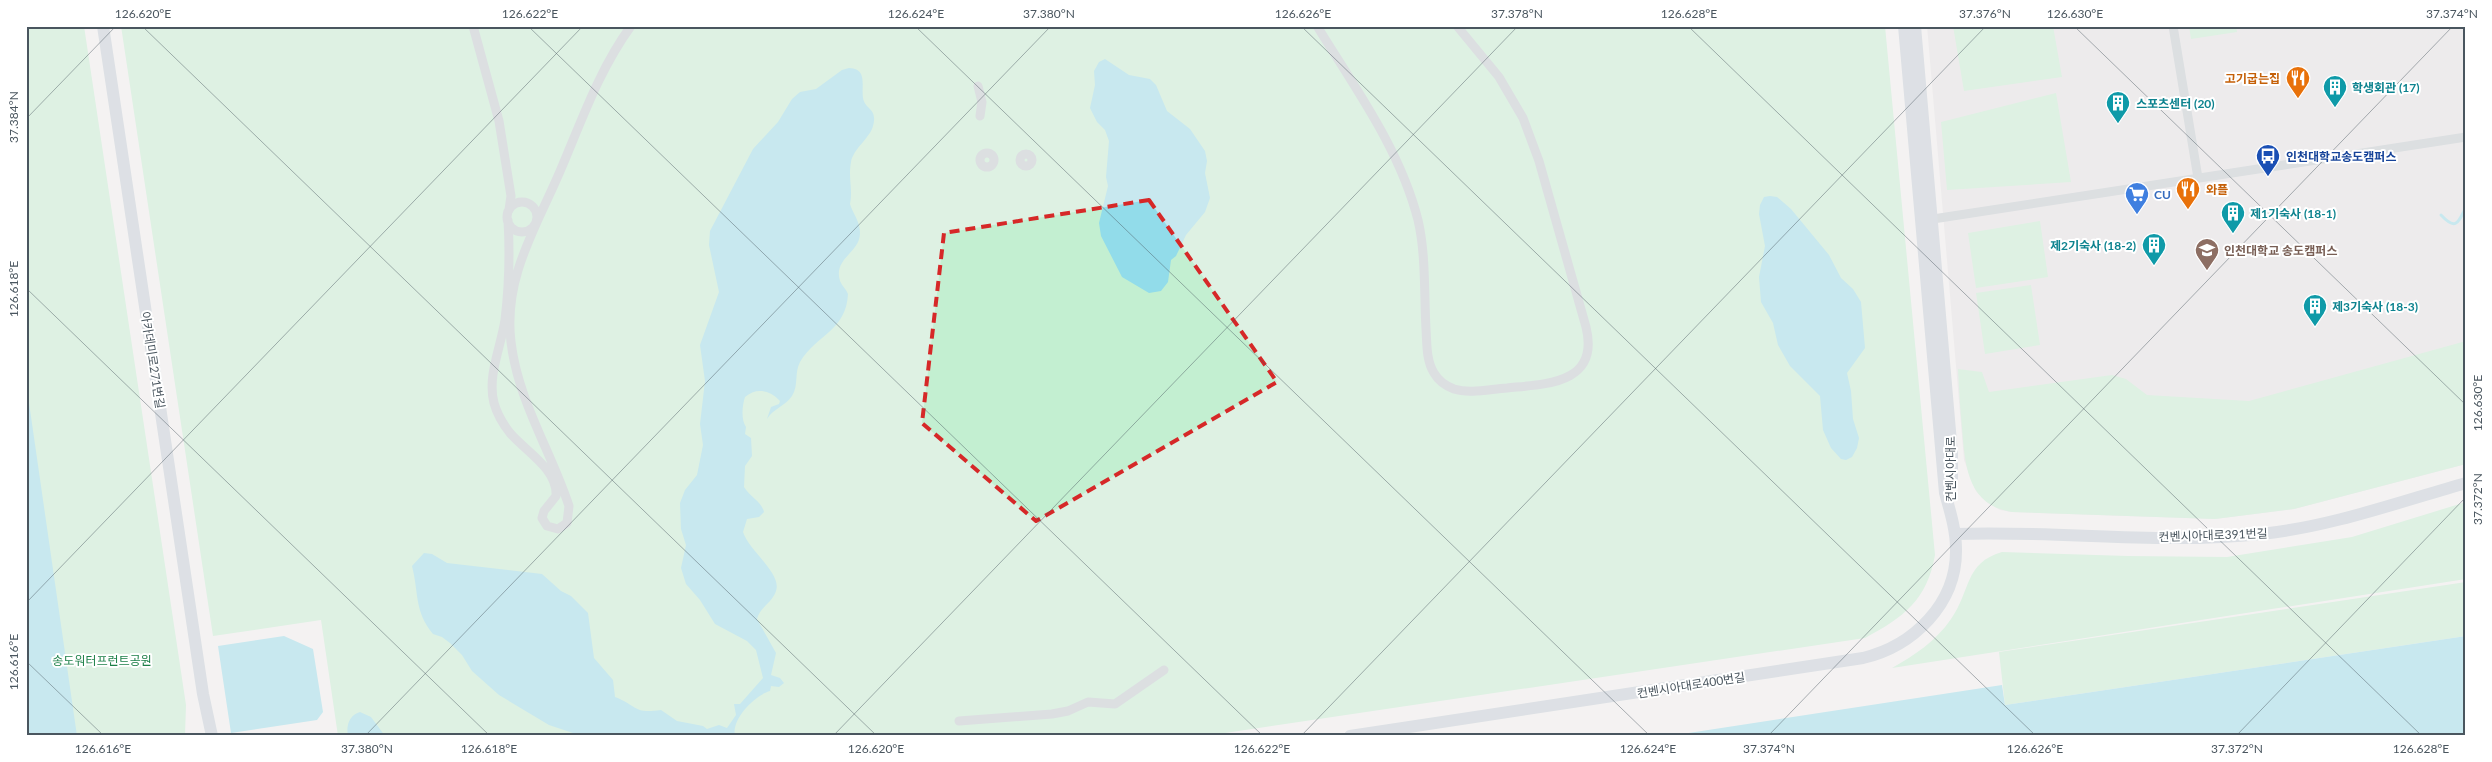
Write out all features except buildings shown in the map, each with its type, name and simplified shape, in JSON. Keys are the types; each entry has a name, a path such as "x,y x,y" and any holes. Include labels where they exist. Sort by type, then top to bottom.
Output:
{"street":[{"name":"아카데미로271번길","path":"103,26 203,694"},
{"path":"475,27 499,121 510,196 508,292 501,340 492,376 492,394 506,428 540,463 552,480 556,496 544,511 542,518 547,526 558,529 568,523 569,506 521,388 511,340 511,312 515,278 521,256 595,86 618,44 631,26"},
{"path":"1317,26 1390,147 1407,186 1421,239 1428,354 1435,375 1446,385 1461,391 1553,383 1573,375 1580,367 1588,348 1586,327 1539,160 1523,118 1499,77 1457,26"},
{"name":"컨벤시아대로","path":"1904,26 1945,493 1950,514"},
{"name":"컨벤시아대로","path":"1914,26 1933,219 1952,454 1950,514"},
{"path":"2173,26 2198,178"},
{"path":"978,86 982,102 980,116"},
{"path":"1933,219 2466,137"},
{"path":"510,196 520,202 533,206 540,206 546,200"},
{"path":"509,210 520,202"},
{"path":"508,220 514,229 518,231 528,230 535,224 537,214 533,206"},
{"name":"컨벤시아대로391번길","path":"1955,534 2181,538 2263,534 2326,522 2466,483"},
{"name":"컨벤시아대로400번길","path":"1350,736 1846,661 1879,654 1912,636 1937,610 1944,598 1953,572 1956,550 1955,534 1950,514"},
{"path":"959,721 1052,714 1068,711 1088,702 1115,704 1164,670"},
{"path":"202,736 203,694"},
{"path":"203,694 212,736"}],"highlighted area":[{"path":"1149,200 1277,382 1036,521 922,423 944,233"}],"shaded area":[{"name":"인천대학교 송도캠퍼스","path":"1927,26 2466,26 2466,464 2294,509 2215,519 2012,512 2000,510 1988,503 1976,491 1964,460"}],"green space":[{"name":"송도워터프런트공원","path":"26,26 84,26 186,705 185,736 26,736"},
{"path":"121,26 1885,26 1935,555 1931,571 1920,596 1912,606 1865,638 1205,736 338,736 321,620 213,636"},
{"path":"1953,26 2053,26 2062,77 1964,91"},
{"path":"2189,26 2236,26 2237,32 2191,39"},
{"path":"2056,93 2071,182 1947,190 1941,122"},
{"path":"2040,221 2048,277 1976,288 1968,233"},
{"path":"2031,285 2040,345 1985,354 1976,293"},
{"path":"2466,341 2466,464 2294,509 2215,519 2012,512 1997,508 1986,501 1977,492 1967,469 1963,442 1958,369 1982,372 1989,392 2112,375 2126,379 2147,395 2249,401"},
{"path":"2466,502 2466,579 1892,668 1917,653 1939,634 1957,609 1974,571 1981,563 2002,552 2227,557 2352,537"},
{"path":"2466,582 2466,636 2005,705 1999,652"}],"water":[{"path":"1105,59 1129,75 1150,79 1156,85 1167,111 1190,129 1205,151 1207,161 1205,173 1210,198 1205,212 1186,235 1176,256 1171,260 1168,282 1161,291 1149,293 1122,277 1101,236 1099,223 1108,186 1106,177 1109,141 1105,130 1097,122 1090,108 1095,85 1094,71 1099,62"},
{"path":"849,68 859,71 861,75 864,102 873,112 874,120 869,135 852,157 851,162 850,204 858,221 860,233 856,246 840,267 840,281 848,294 846,306 836,324 814,345 800,362 794,392 789,399 767,419 771,407 779,404 780,401 772,394 758,391 749,394 745,397 743,409 743,421 746,427 745,434 751,438 752,456 745,466 744,487 761,505 764,512 759,517 747,519 743,532 746,539 770,569 777,584 772,599 761,611 757,619 776,653 771,675 780,678 784,683 779,687 771,686 770,691 758,697 745,709 737,722 735,736 582,736 549,725 499,695 472,671 462,655 450,643 442,637 433,634 427,626 420,609 412,566 424,553 432,554 447,563 542,574 561,591 571,596 588,613 594,658 613,680 615,697 640,710 661,710 677,721 703,726 707,729 719,725 727,728 736,715 734,704 740,704 763,678 756,650 747,641 715,624 700,600 686,584 681,568 686,545 681,529 680,503 685,490 697,475 703,445 700,424 705,381 700,345 719,292 709,245 710,231 753,149 778,122 792,99 800,92 816,89 842,70"},
{"path":"1764,197 1777,197 1791,209 1829,255 1841,278 1853,289 1861,302 1865,348 1847,373 1851,391 1853,419 1859,438 1857,448 1852,457 1846,460 1841,459 1831,448 1823,430 1820,396 1790,366 1778,345 1773,323 1761,302 1759,277 1765,246 1759,214 1760,205"},
{"path":"26,382 77,736 26,736"},
{"path":"284,636 313,649 323,712 317,720 231,733 218,646"},
{"path":"2466,636 2466,736 1669,736 2002,685 2005,705"},
{"path":"360,712 371,717 385,736 348,736 347,728 349,721 356,713"}],"waterway":[{"path":"2441,215 2453,224 2459,221 2466,207"}],"place":[{"name":"고기굽는집","path":"2298,99"},
{"name":"학생회관 (17)","path":"2335,108"},
{"name":"스포츠센터 (20)","path":"2118,124"},
{"name":"인천대학교송도캠퍼스","path":"2268,177"},
{"name":"와플","path":"2188,210"},
{"name":"CU","path":"2137,215"},
{"name":"제1기숙사 (18-1)","path":"2233,234"},
{"name":"제2기숙사 (18-2)","path":"2154,266"},
{"name":"인천대학교 송도캠퍼스","path":"2207,271"},
{"name":"제3기숙사 (18-3)","path":"2315,327"}]}
